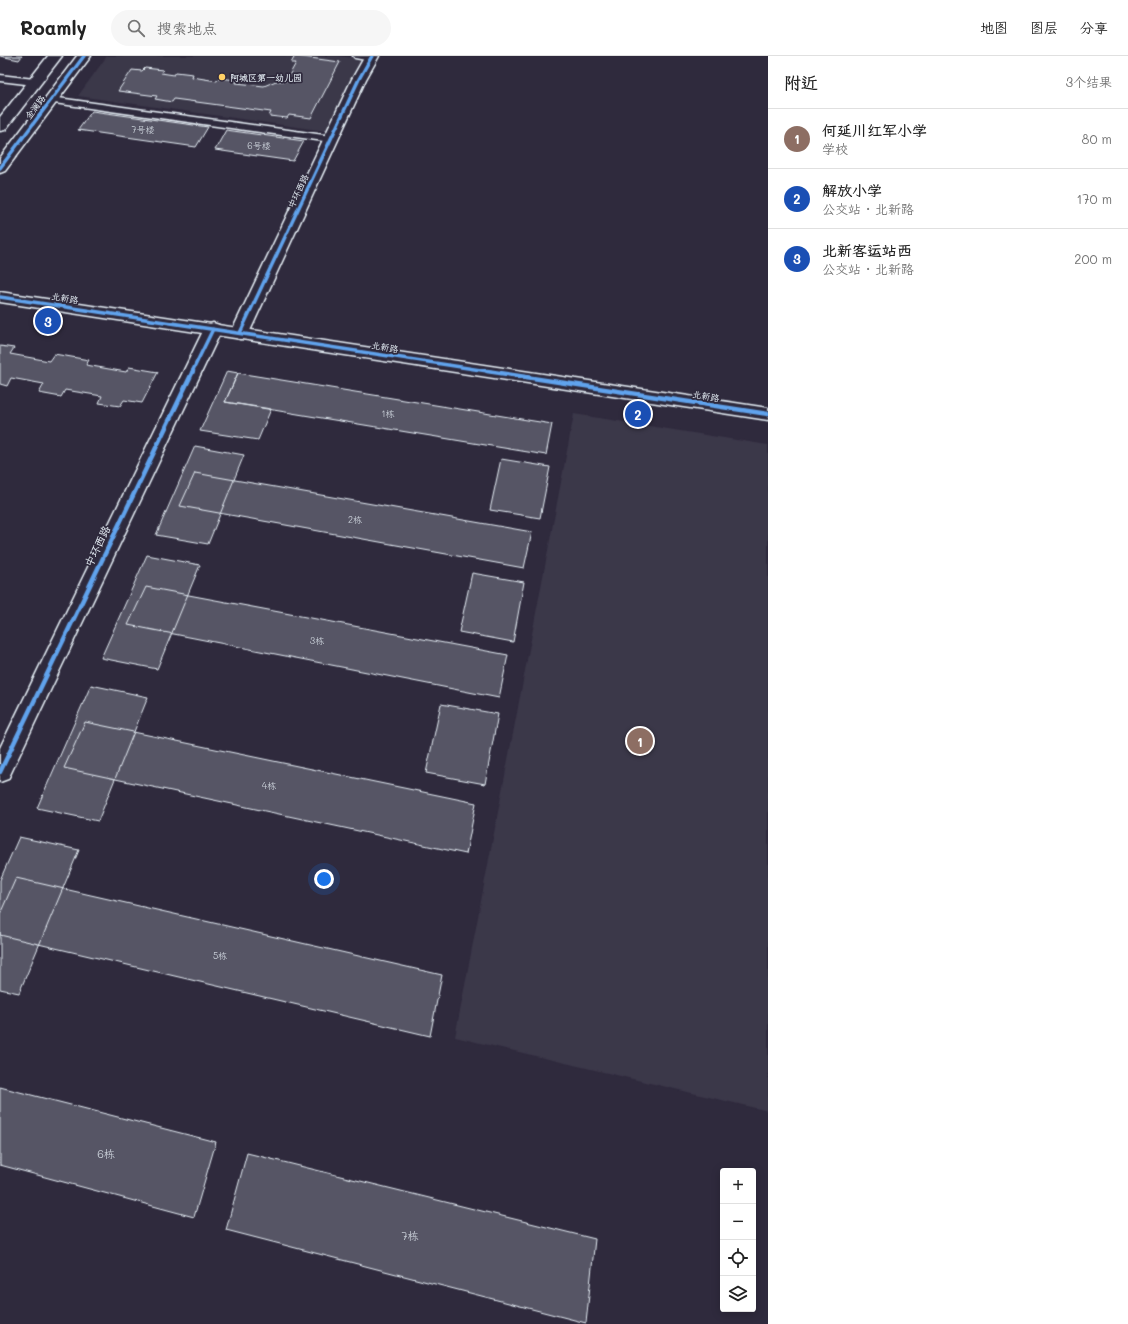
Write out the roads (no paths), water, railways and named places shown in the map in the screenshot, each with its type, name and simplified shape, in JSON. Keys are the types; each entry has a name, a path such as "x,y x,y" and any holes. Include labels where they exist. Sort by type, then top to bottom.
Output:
{"street":[{"name":"金澜路","path":"0,127 55,56"},
{"name":"金澜路","path":"0,168 84,56"},
{"name":"中环西路","path":"240,333 331,139 367,57"},
{"name":"北新路","path":"0,297 768,414"},
{"name":"中环西路","path":"0,772 213,329"}],"lane":[{"path":"0,78 34,82"},
{"path":"51,100 331,139"}],"place":[{"name":"阿城区第一幼儿园","path":"222,77"},
{"name":"北新客运站西","path":"48,321"},
{"name":"解放小学","path":"638,414"},
{"name":"何延川红军小学","path":"640,741"}]}
